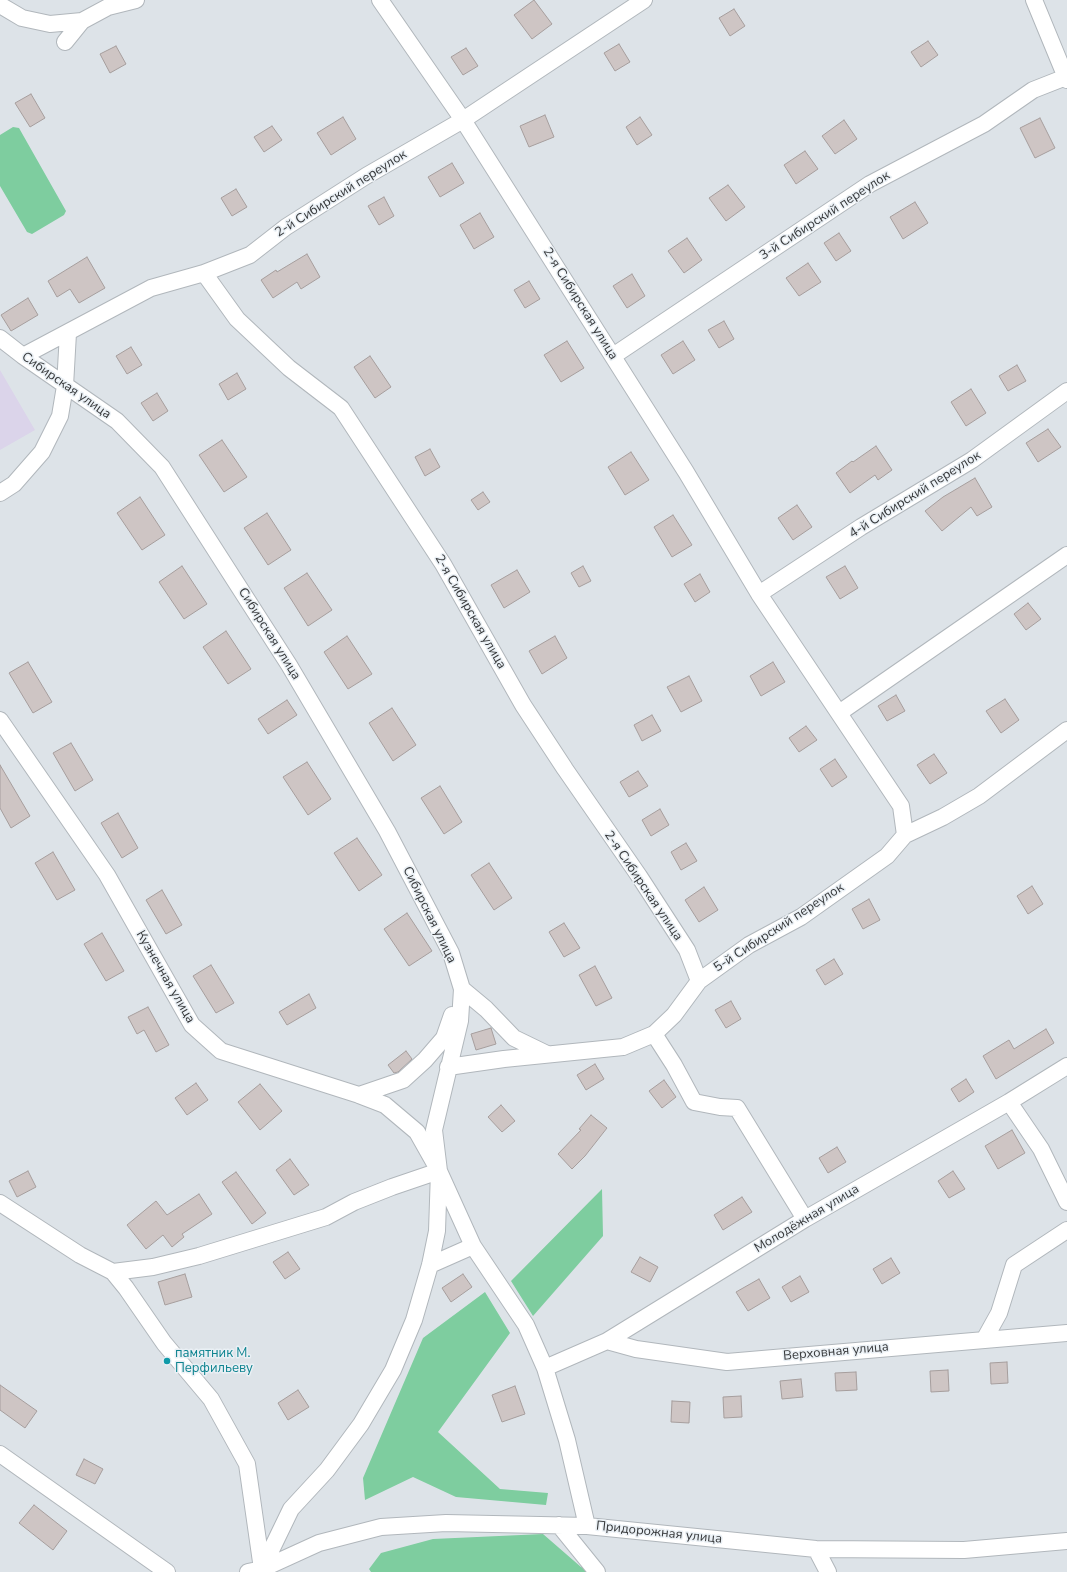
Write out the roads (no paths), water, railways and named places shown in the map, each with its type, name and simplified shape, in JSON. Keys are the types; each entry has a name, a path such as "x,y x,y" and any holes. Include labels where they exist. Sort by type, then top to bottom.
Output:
{"street":[{"path":"65,42 82,21 107,3 136,0"},
{"name":"2-я Сибирская улица","path":"380,0 463,120 686,472 759,594 901,806 905,835"},
{"name":"2-й Сибирский переулок","path":"23,356 151,288 204,273 250,254 286,227 366,176 463,120 644,0"},
{"path":"1034,0 1066,79"},
{"path":"0,5 22,18 50,24 82,21"},
{"name":"3-й Сибирский переулок","path":"613,356 870,184 984,124 1033,90 1066,79"},
{"name":"2-я Сибирская улица","path":"204,273 237,319 289,368 341,408 443,564 523,705 639,876 687,950 699,981"},
{"path":"0,493 14,484 42,452 60,416 66,386 68,332"},
{"name":"Сибирская улица","path":"0,338 23,356 117,421 162,467 289,665 387,831 451,953 462,989"},
{"name":"4-й Сибирский переулок","path":"759,594 861,528 972,460 1067,391"},
{"path":"838,713 1067,555"},
{"name":"Кузнечная улица","path":"0,720 107,875 192,1025 221,1051 359,1095 385,1105 417,1132 439,1171"},
{"name":"5-й Сибирский переулок","path":"448,1067 547,1054 623,1047 654,1034 674,1015 699,981 749,945 801,917 887,856 905,835 980,796 1067,730"},
{"path":"462,989 486,1009 514,1038 547,1054"},
{"path":"258,1571 291,1509 327,1470 361,1424 393,1370 414,1320 430,1265 437,1231 439,1171 434,1130 460,1020 462,989"},
{"path":"359,1095 403,1080 425,1060 444,1038 462,989"},
{"path":"654,1034 674,1065 694,1102 720,1107 737,1108 805,1219"},
{"name":"Молодёжная улица","path":"545,1368 606,1341 805,1219 1009,1102 1067,1066"},
{"path":"1009,1102 1041,1149 1067,1202"},
{"path":"439,1171 473,1246 526,1325 545,1368 567,1440 587,1526"},
{"path":"113,1272 153,1267 199,1256 326,1217 354,1202 439,1171"},
{"path":"0,1203 80,1255 113,1272 126,1288 164,1343 211,1399 247,1464 258,1571"},
{"path":"984,1340 999,1313 1014,1265 1067,1230"},
{"path":"430,1265 473,1246"},
{"name":"Верховная улица","path":"606,1341 636,1349 727,1362 1067,1333"},
{"path":"0,1454 167,1572"},
{"name":"Придорожная улица","path":"258,1571 319,1543 381,1527 446,1523 587,1526 816,1549 964,1550 1067,1541"},
{"path":"559,1525 597,1572"},
{"path":"816,1549 828,1572"}],"place":[{"name":"памятник М. Перфильеву","path":"167,1361"}]}
